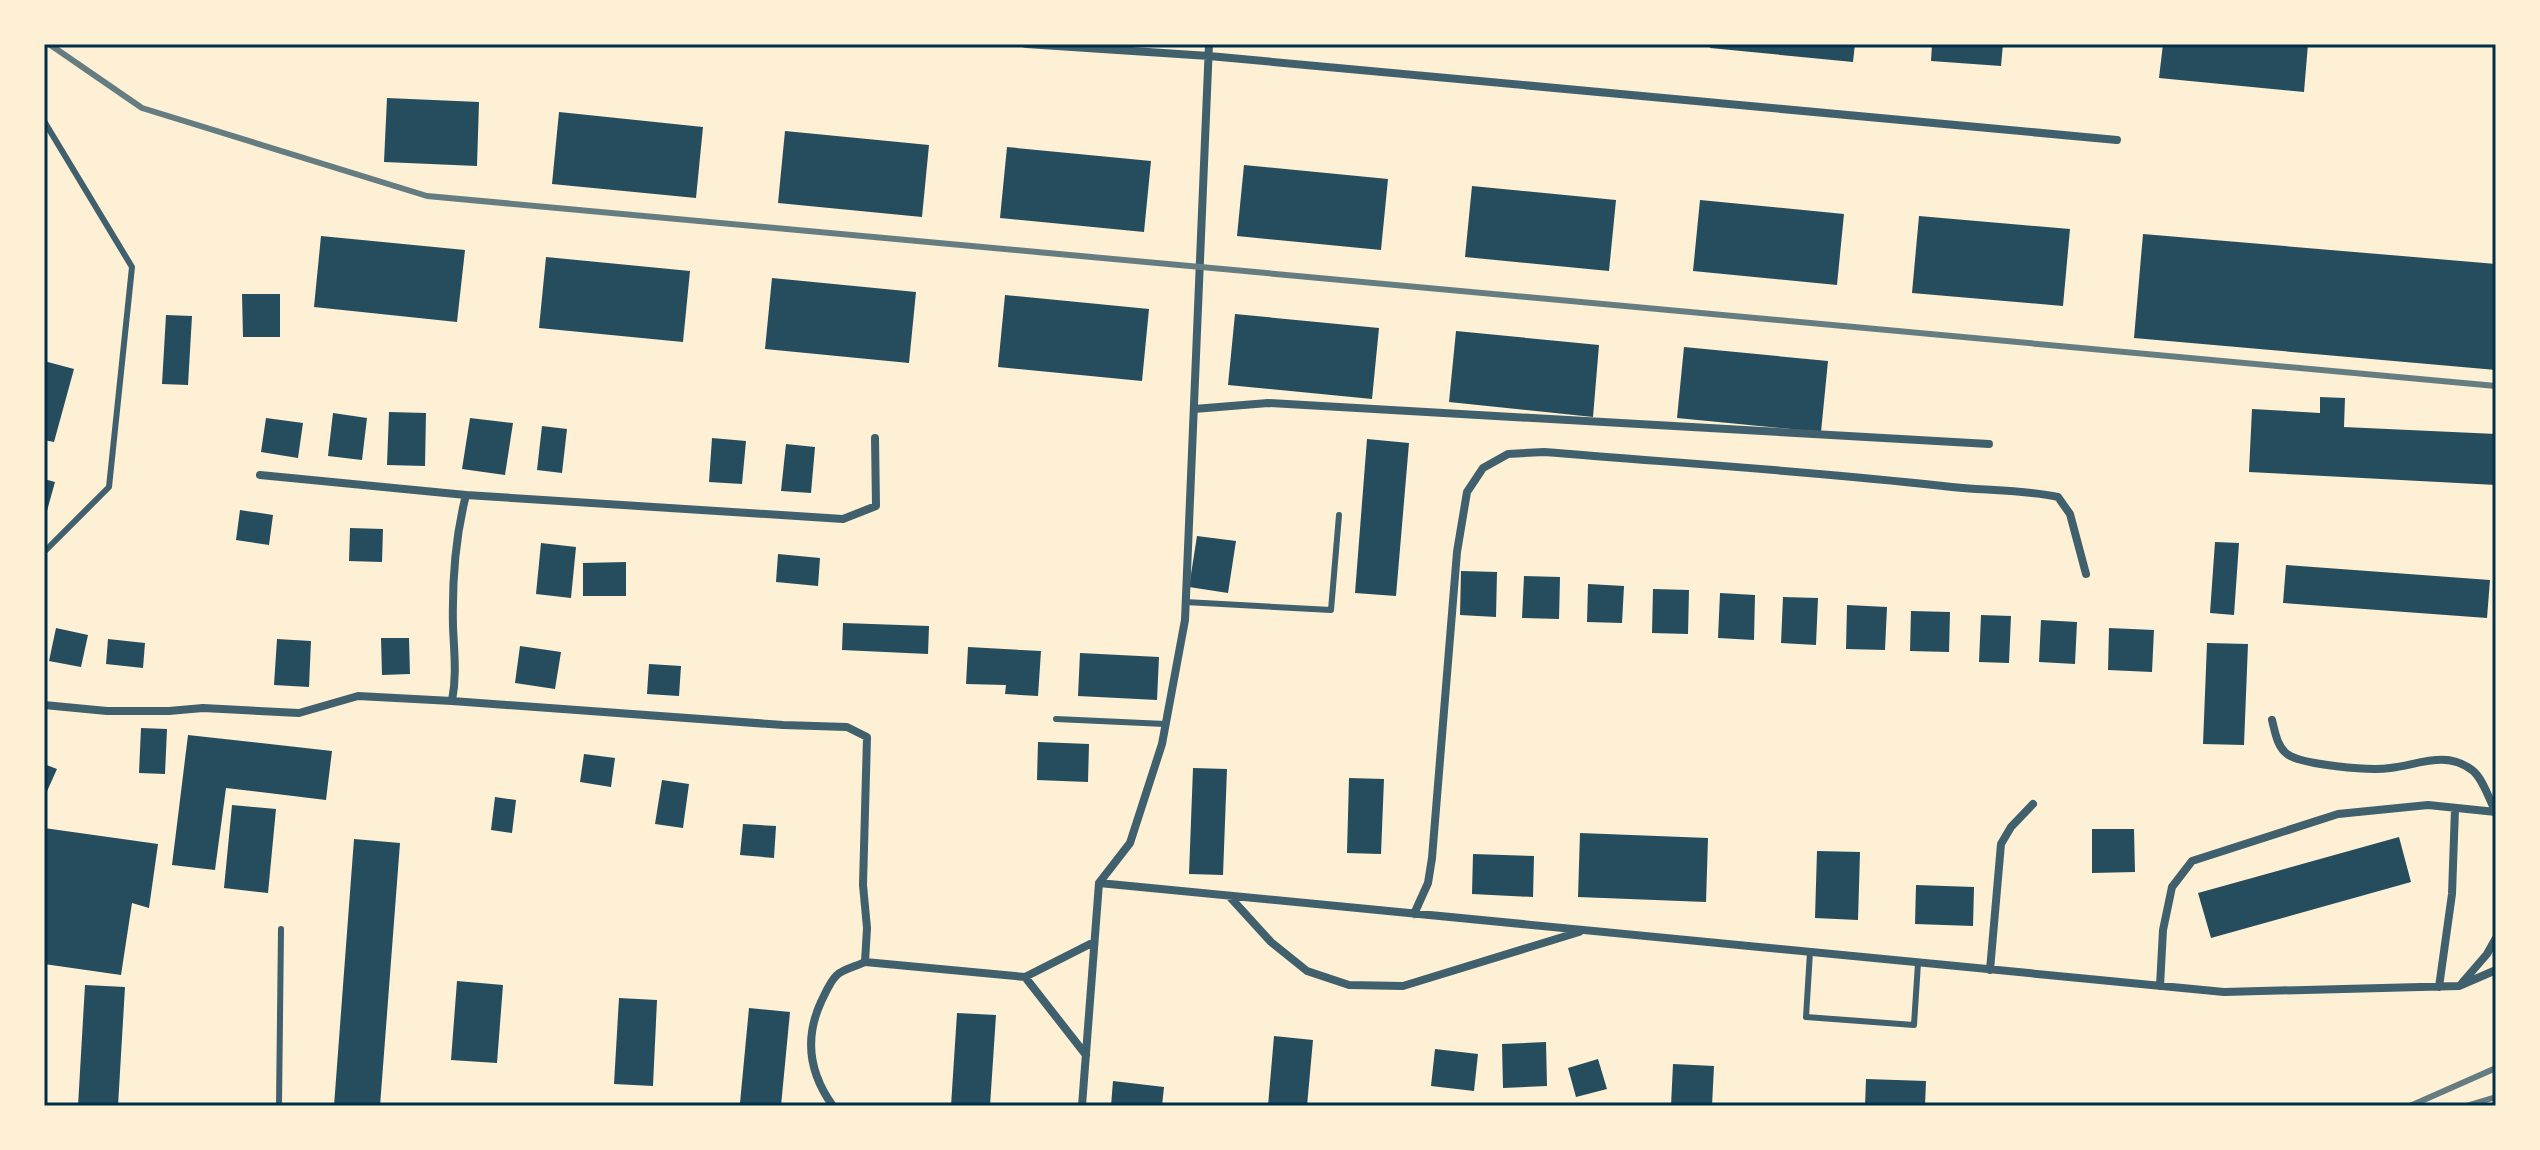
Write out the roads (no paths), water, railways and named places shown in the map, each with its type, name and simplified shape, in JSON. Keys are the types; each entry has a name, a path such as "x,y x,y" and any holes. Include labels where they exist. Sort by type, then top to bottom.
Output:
{"street":[{"path":"1026,44 1209,56 2117,140"},
{"path":"1082,1106 1099,883 1130,843 1162,744 1185,620 1209,44"},
{"path":"1194,409 1268,403 1989,444"},
{"path":"260,475 466,495 843,519 876,506 875,438"},
{"path":"1414,914 1428,883 1432,858 1457,552 1467,492 1483,468 1508,454 1544,452 1987,491 2029,491 2058,497 2070,514 2086,574"},
{"path":"452,701 457,678 454,575 459,525 466,495"},
{"path":"44,705 107,711 203,708 299,713 358,696 847,727 867,737 863,885 867,928 865,962"},
{"path":"2160,986 2163,930 2172,887 2192,861 2338,814 2428,805 2496,812 2474,771 2452,759 2386,769 2317,764 2287,754 2276,738 2272,720"},
{"path":"1990,970 2001,844 2011,827 2033,804"},
{"path":"2439,987 2452,894 2455,809"},
{"path":"1099,883 2224,992 2459,986 2496,970"},
{"path":"1229,896 1271,942 1307,971 1349,985 1403,986 1583,930"},
{"path":"2459,986 2487,954 2496,938"},
{"path":"833,1106 823,1092 812,1065 810,1042 813,1018 837,975 865,962 1025,977 1094,942"},
{"path":"1025,977 1086,1055"}],"lane":[{"path":"44,121 132,267 109,487 44,552"},
{"path":"1185,602 1331,610 1339,515"},
{"path":"1056,719 1165,724"},
{"path":"279,1106 281,929"},
{"path":"1810,952 1806,1017 1914,1025 1918,963"}],"railway":[{"path":"49,44 142,108 427,196 2496,386"},
{"path":"2410,1106 2496,1068"},
{"path":"2466,1106 2496,1097"}]}
